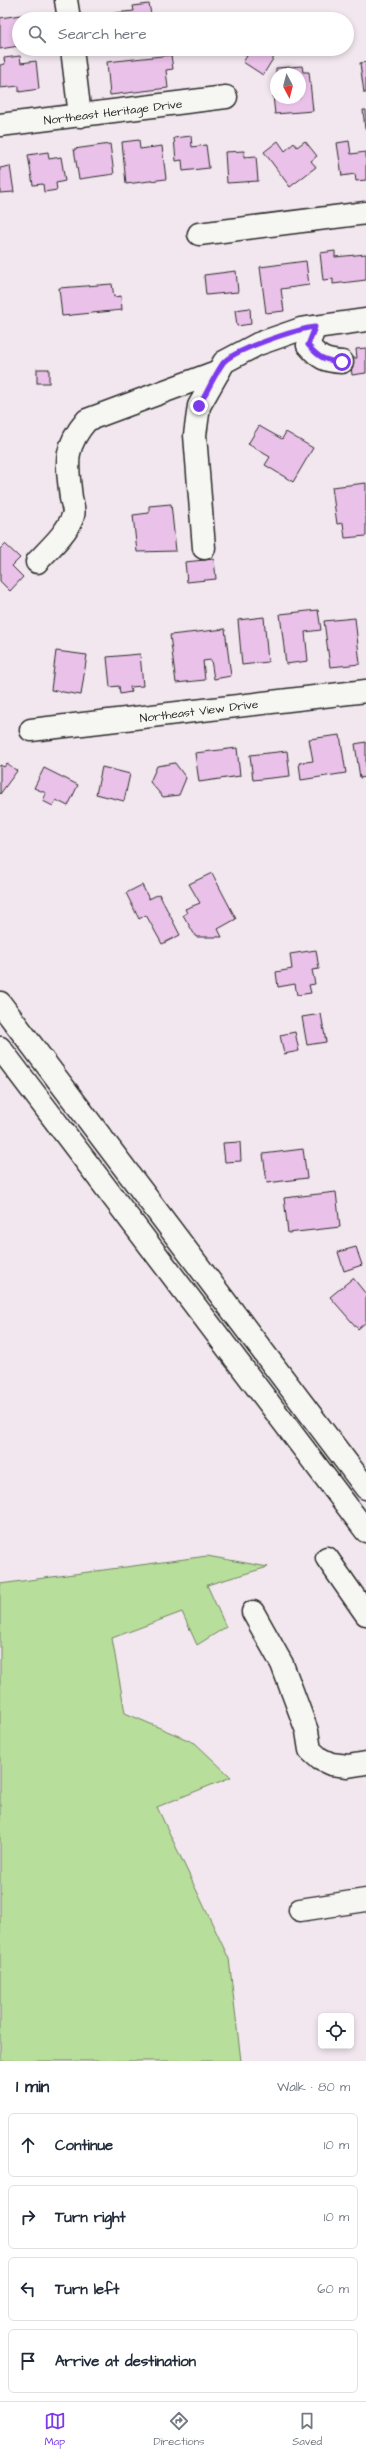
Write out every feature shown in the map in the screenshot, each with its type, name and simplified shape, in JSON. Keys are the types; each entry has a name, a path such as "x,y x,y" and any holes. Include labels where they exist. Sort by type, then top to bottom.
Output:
{"main road":[{"path":"66,0 68,12"},
{"path":"73,56 80,116"},
{"name":"Northeast Heritage Drive","path":"0,125 226,97"},
{"path":"200,234 366,213"},
{"path":"204,548 195,435 199,406 224,362 258,344 301,328 366,320"},
{"path":"315,327 308,345 317,355 326,361 342,362"},
{"path":"37,562 56,542 74,515 67,461 68,449 74,435 87,420 219,371"},
{"name":"Northeast View Drive","path":"31,730 366,691"},
{"path":"0,1004 366,1488"},
{"path":"0,1048 366,1531"},
{"path":"327,1558 366,1614"},
{"path":"253,1612 282,1664 307,1731 310,1750 320,1759 331,1764 348,1766 366,1763"},
{"path":"300,1910 366,1900"}],"green space":[{"path":"207,1556 268,1567 207,1585 226,1627 197,1645 182,1612 112,1638 125,1713 195,1743 231,1777 157,1807 229,1959 241,2061 0,2061 0,1584"}],"building":[{"path":"149,4 151,12 124,12 134,11 133,6"},
{"path":"12,16 12,47 0,49 0,18"},
{"path":"20,56 21,63 36,61 39,89 19,92 19,86 0,88 0,65 5,64 4,58"},
{"path":"171,56 173,69 166,70 168,88 110,95 107,62"},
{"path":"247,56 275,56 263,75 243,62"},
{"path":"366,62 366,93 364,93 360,63"},
{"path":"302,66 302,68 276,68"},
{"path":"306,72 309,72 313,111 275,114 274,104 306,104"},
{"path":"363,110 366,110 366,129 365,129"},
{"path":"191,136 192,147 206,145 209,168 183,171 182,160 176,161 174,138"},
{"path":"139,140 140,149 162,146 166,179 126,184 122,142"},
{"path":"278,141 285,151 294,143 297,147 305,141 317,156 311,161 316,167 290,187 264,152"},
{"path":"349,141 351,154 366,152 366,180 356,181 355,174 342,176 337,143"},
{"path":"110,144 114,174 79,179 74,149"},
{"path":"244,151 244,157 256,156 258,181 227,183 225,152"},
{"path":"48,152 49,159 61,157 65,181 56,183 57,190 44,192 43,184 33,185 28,155"},
{"path":"10,166 14,192 0,193 0,168"},
{"path":"335,251 335,257 366,254 366,280 333,284 333,279 323,280 320,253"},
{"path":"306,261 309,285 281,289 284,311 266,313 260,267"},
{"path":"236,271 238,292 206,295 204,275"},
{"path":"112,284 114,297 121,296 122,310 62,316 59,288"},
{"path":"250,308 251,324 237,326 235,310"},
{"path":"366,348 366,373 352,375 350,358 357,358 356,349"},
{"path":"37,369 49,369 49,383 37,383"},
{"path":"259,426 282,439 286,432 313,448 293,482 265,465 270,457 248,444"},
{"path":"366,483 366,536 345,538 343,523 337,524 332,487"},
{"path":"171,504 176,551 137,552 133,515 149,513 149,506"},
{"path":"5,544 20,558 12,566 23,577 10,591 0,581 0,549"},
{"path":"214,559 216,579 187,582 185,562"},
{"path":"318,610 321,630 305,632 308,661 286,664 280,614"},
{"path":"264,617 268,662 242,665 238,620"},
{"path":"355,618 360,664 330,667 324,621"},
{"path":"225,629 231,676 214,679 211,660 203,661 205,680 176,683 170,635"},
{"path":"56,651 87,655 81,695 51,690"},
{"path":"140,654 143,686 130,687 131,692 120,694 119,686 110,687 107,657"},
{"path":"340,735 346,773 301,780 299,763 313,761 309,739"},
{"path":"366,742 366,777 360,778 355,744"},
{"path":"237,748 240,776 199,782 195,753"},
{"path":"287,751 290,776 253,780 250,755"},
{"path":"7,763 17,771 0,794 0,765 4,767"},
{"path":"175,763 186,778 179,795 163,797 150,782 157,766"},
{"path":"102,767 130,774 124,801 96,794"},
{"path":"44,768 78,785 68,806 56,800 53,806 43,801 46,793 34,788"},
{"path":"212,873 236,919 218,929 222,937 196,937 183,915 187,913 185,909 200,903 189,884"},
{"path":"142,885 149,899 159,894 180,935 162,944 146,915 139,919 126,893"},
{"path":"316,950 319,969 312,970 315,984 309,985 311,993 297,995 295,984 278,987 276,972 292,969 290,954"},
{"path":"321,1014 326,1042 307,1045 302,1017"},
{"path":"295,1032 299,1051 284,1054 280,1035"},
{"path":"240,1142 241,1161 225,1162 223,1143"},
{"path":"303,1149 307,1178 267,1183 263,1154"},
{"path":"336,1192 340,1227 288,1233 284,1198"},
{"path":"356,1247 362,1265 344,1271 338,1252"},
{"path":"353,1278 366,1294 366,1322 358,1329 330,1297"}],"route":[{"path":"199,406 224,362 258,344 301,328 315,327 308,345 317,355 326,361 342,362"}]}
